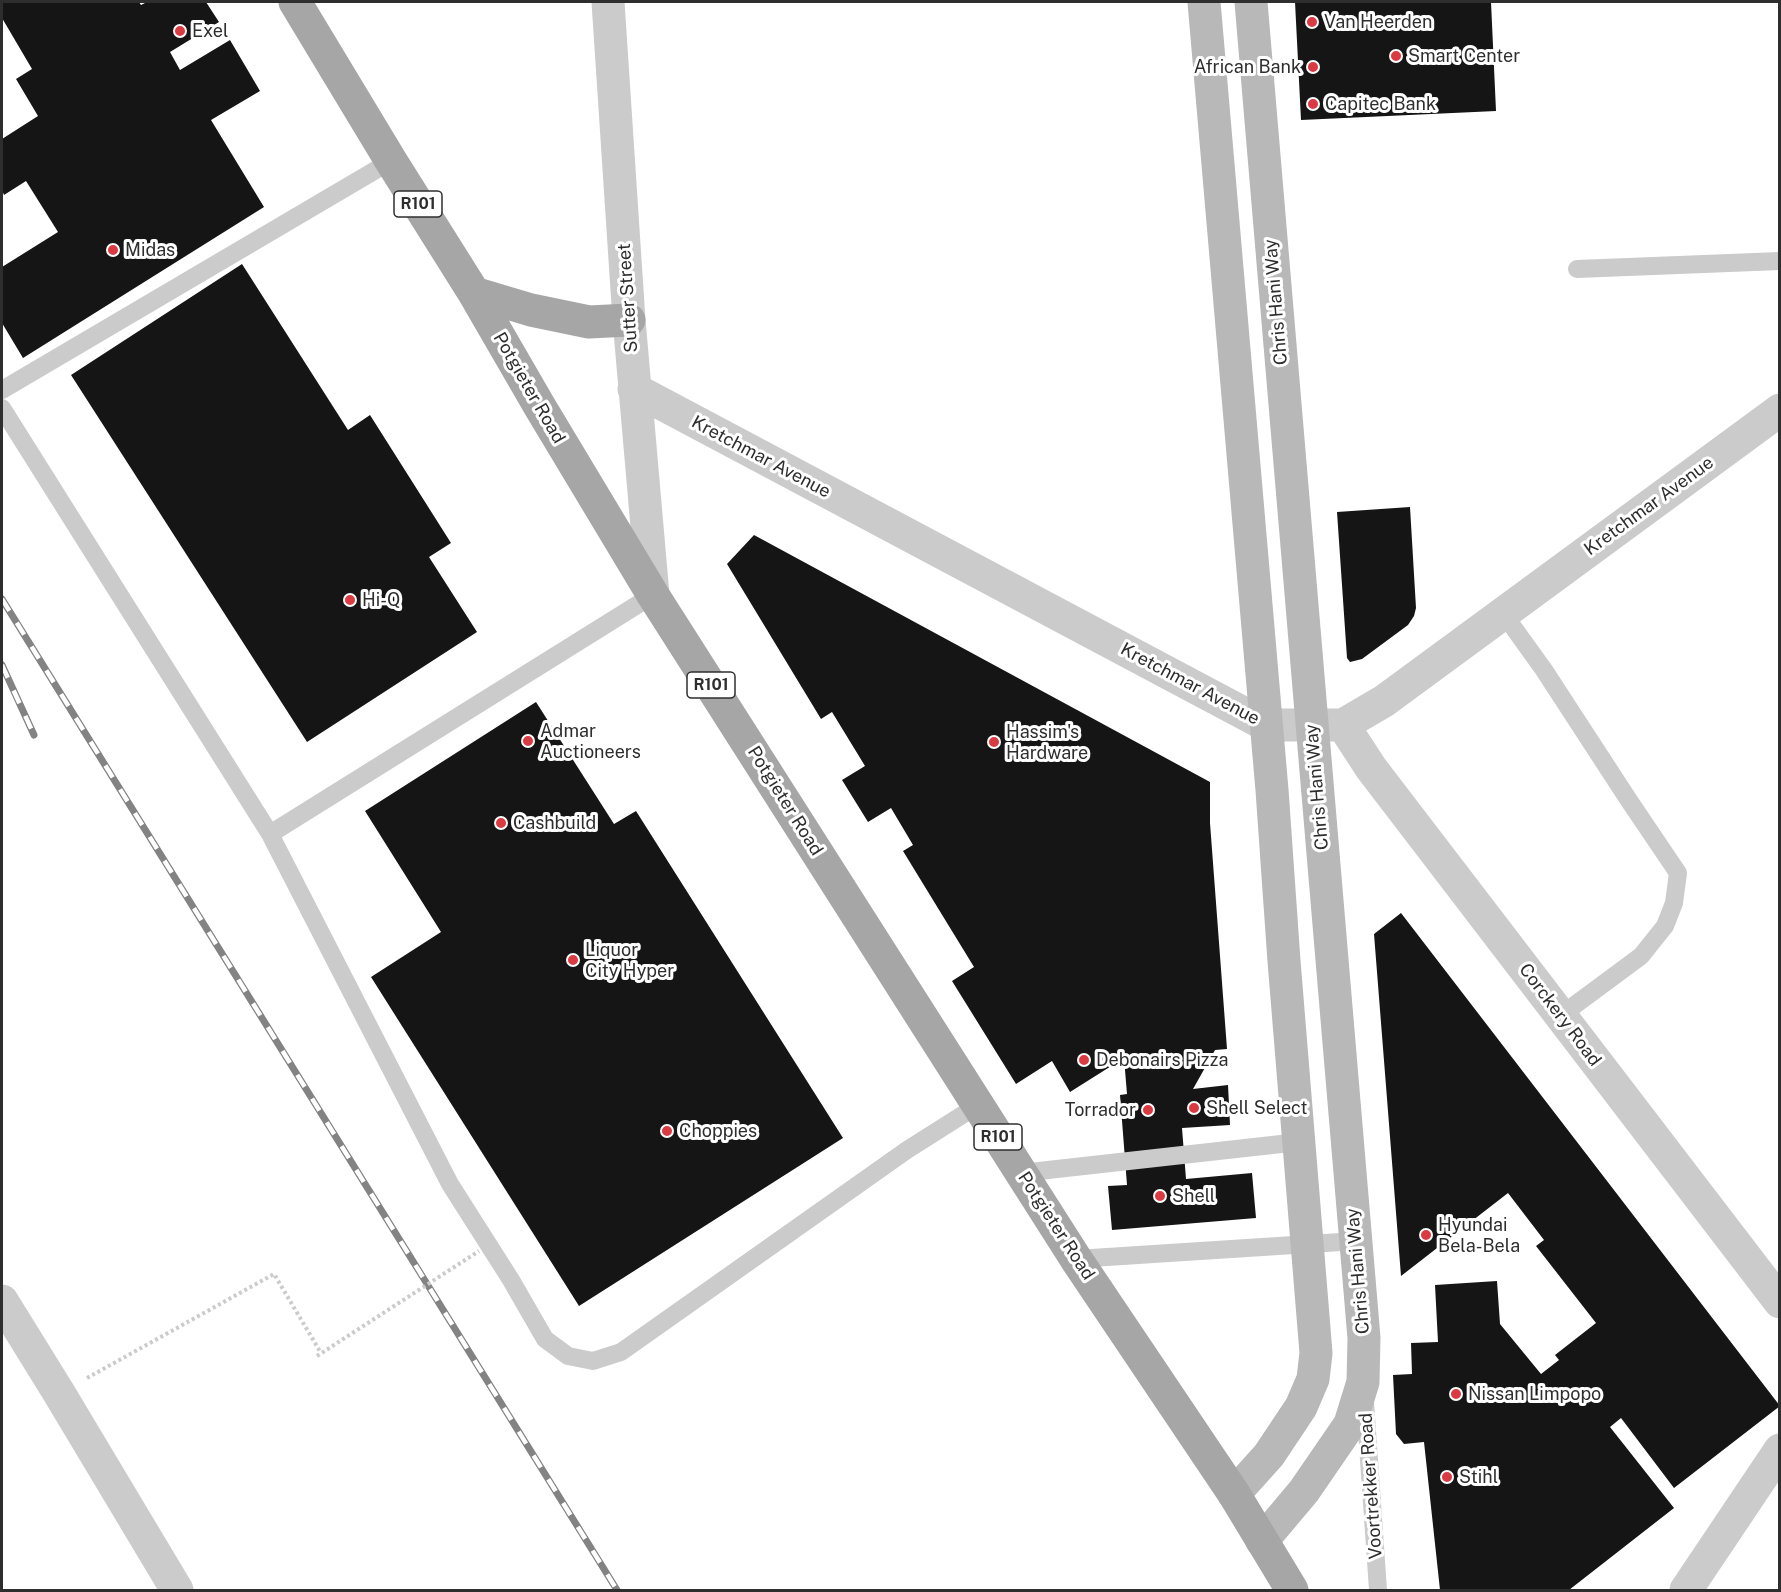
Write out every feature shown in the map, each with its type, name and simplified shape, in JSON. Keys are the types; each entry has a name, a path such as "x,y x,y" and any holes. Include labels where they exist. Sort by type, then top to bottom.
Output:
{"main road":[{"name":"Potgieter Road","path":"295,2 474,293 653,595 1021,1173 1234,1494 1292,1590"},
{"path":"1204,2 1266,725 1316,1353 1313,1379 1300,1407 1269,1455 1234,1494"},
{"name":"Chris Hani Way","path":"1251,2 1293,498 1328,725 1331,958 1364,1338 1363,1382 1350,1424 1304,1491 1262,1541"},
{"path":"474,293 531,310 589,322 629,320"},
{"path":"1247,501 1293,498"},
{"path":"1284,961 1331,958"},
{"path":"1299,1142 1347,1139"}],"street":[{"name":"Sutter Street","path":"608,2 634,389 653,595"},
{"name":"Kretchmar Avenue","path":"634,389 1266,725 1328,725 1384,701 1779,410"},
{"name":"Corckery Road","path":"1328,725 1371,768 1779,1302"},
{"path":"2,1301 177,1590"},
{"path":"1686,1590 1779,1450"}],"lane":[{"path":"2,390 391,161"},
{"path":"1577,269 1779,261"},
{"path":"2,408 270,834 450,1184 511,1280 545,1339 568,1356 593,1361 621,1352 907,1150 978,1105"},
{"path":"270,834 653,595"},
{"path":"1503,613 1544,669 1678,873 1674,903 1665,926 1641,956 1560,1016"},
{"path":"1021,1173 1299,1142"},
{"path":"1076,1258 1356,1241"},
{"name":"Voortrekker Road","path":"1363,1382 1378,1590"}],"path":[{"path":"59,1393 274,1274 319,1354 479,1251"}],"building":[{"path":"2,2 139,2 141,5 147,2 206,2 219,22 170,52 180,70 230,40 260,91 211,120 264,207 23,358 2,323 2,267 58,232 26,181 4,195 2,190 2,139 38,116 16,79 32,69 2,18"},
{"name":"Smart Center","path":"1295,2 1491,2 1496,111 1301,120"},
{"path":"242,264 348,430 370,415 451,543 429,557 477,632 307,742 71,375"},
{"path":"1410,507 1416,608 1414,616 1408,625 1362,659 1350,662 1347,658 1337,512"},
{"path":"754,535 1210,782 1210,823 1227,1049 1215,1050 1193,1089 1228,1085 1230,1125 1182,1128 1186,1179 1252,1173 1256,1218 1112,1230 1108,1186 1127,1185 1120,1095 1127,1094 1124,1058 1070,1092 1052,1061 1016,1084 952,981 974,967 903,851 913,845 891,808 868,822 842,780 865,766 832,712 821,719 727,564"},
{"path":"536,702 614,824 636,811 843,1138 579,1306 371,977 441,932 365,811"},
{"path":"1401,913 1780,1406 1674,1488 1621,1418 1610,1427 1674,1508 1569,1590 1440,1590 1424,1442 1404,1444 1396,1434 1393,1375 1412,1374 1411,1343 1438,1342 1435,1285 1497,1281 1500,1324 1541,1374 1559,1360 1555,1355 1596,1323 1536,1246 1544,1240 1508,1193 1401,1276 1374,934"}],"railway":[{"path":"2,599 617,1590"},
{"path":"2,665 34,735"}],"place":[{"name":"Van Heerden","path":"1312,22"},
{"name":"Exel","path":"180,31"},
{"name":"Smart Center","path":"1396,56"},
{"name":"African Bank","path":"1313,67"},
{"name":"Capitec Bank","path":"1313,104"},
{"name":"Midas","path":"113,250"},
{"name":"Hi-Q","path":"350,600"},
{"name":"Admar Auctioneers","path":"528,741"},
{"name":"Hassim's Hardware","path":"994,742"},
{"name":"Cashbuild","path":"501,823"},
{"name":"Liquor City Hyper","path":"573,960"},
{"name":"Debonairs Pizza","path":"1084,1060"},
{"name":"Shell Select","path":"1194,1108"},
{"name":"Torrador","path":"1148,1110"},
{"name":"Choppies","path":"667,1131"},
{"name":"Shell","path":"1160,1196"},
{"name":"Hyundai Bela-Bela","path":"1426,1235"},
{"name":"Nissan Limpopo","path":"1456,1394"},
{"name":"Stihl","path":"1447,1477"}]}
